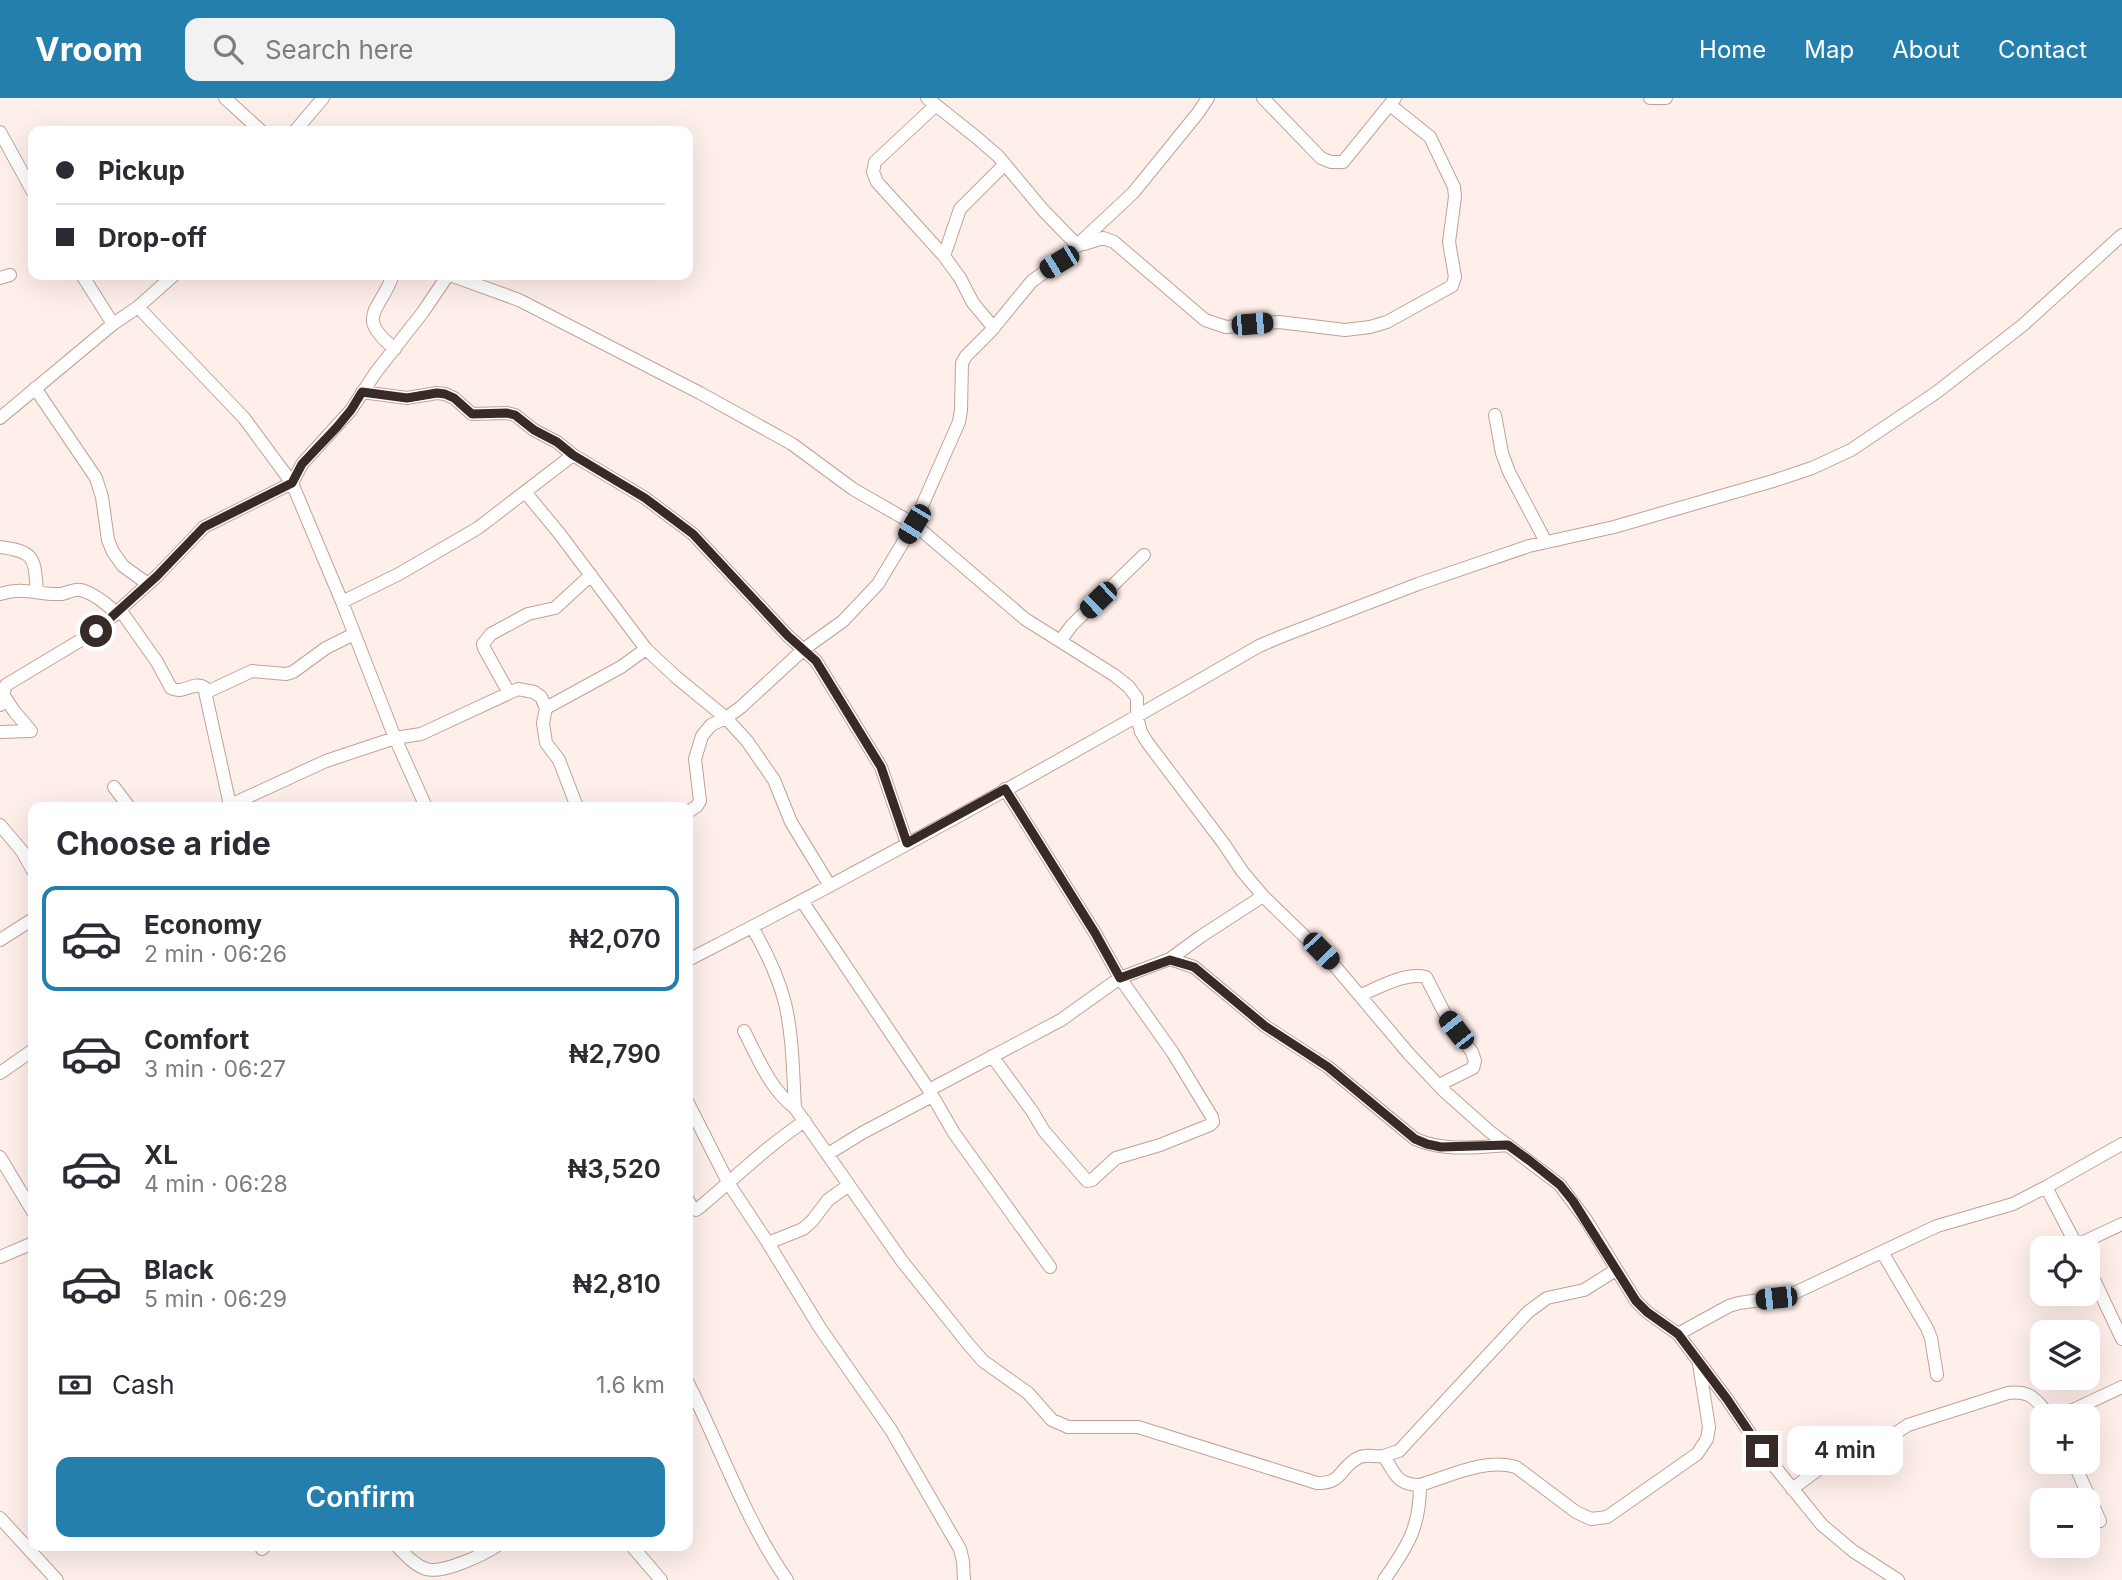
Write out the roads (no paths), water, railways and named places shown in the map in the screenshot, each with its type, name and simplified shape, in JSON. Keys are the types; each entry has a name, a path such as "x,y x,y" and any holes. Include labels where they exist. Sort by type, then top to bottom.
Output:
{"street":[{"path":"225,98 256,126"},
{"path":"299,126 323,98"},
{"path":"693,809 700,801 695,759 698,745 711,725 741,707 804,649 843,621 871,593 888,570 914,524 958,422 961,410 962,363 966,356 994,328 1032,281 1078,246 1133,193 1208,98"},
{"path":"1078,246 1103,238 1114,242 1205,320 1226,327 1279,322 1345,330 1387,322 1452,286 1455,277 1450,242 1454,187 1430,137 1422,129 1393,101 1343,162 1337,163 1321,158 1263,98"},
{"path":"1650,98 1666,98"},
{"path":"994,328 973,303 944,256 877,182 873,172 875,162 931,102 976,136 1005,164 1043,210 1078,246"},
{"path":"0,132 28,183"},
{"path":"944,256 960,209 1005,164"},
{"path":"693,957 830,886 1137,717 1259,646 1418,584 1546,542 1614,527 1773,481 1812,468 1851,450 1937,393 2023,325 2122,235"},
{"path":"85,280 113,324"},
{"path":"0,418 168,280"},
{"path":"390,280 372,318 373,327 380,337 395,349"},
{"path":"0,732 32,731 2,694 119,613 204,527 292,483 302,464 351,410 445,280"},
{"path":"465,280 491,288 557,318 792,444 853,489 914,524 1007,606 1129,687 1137,698 1137,717 1147,742 1263,896 1321,951 1439,1085 1489,1131 1549,1176 1567,1193 1636,1301 1678,1334 1762,1451 1822,1525 1836,1538 1899,1580"},
{"path":"138,307 244,418 292,483 395,738 424,802"},
{"path":"34,388 96,478 103,497 108,540 113,552 123,566 148,584"},
{"path":"362,392 407,398 445,394 454,398 472,414 515,415 573,455 645,498 693,534 788,636 816,661 873,752 884,775 907,843"},
{"path":"1495,415 1502,453 1509,472 1546,542"},
{"path":"342,602 399,574 478,528 573,455"},
{"path":"525,492 646,649 726,718 762,762 774,780 791,822 830,886"},
{"path":"0,547 22,551 31,558 37,591"},
{"path":"1060,641 1072,625 1144,555"},
{"path":"509,693 484,648 485,640 528,614 555,608 591,575"},
{"path":"0,594 18,590 62,594 75,589 83,590 119,613 157,662 171,688 182,691 201,684 207,692 227,802"},
{"path":"207,692 252,671 286,674 293,672 326,648 354,634"},
{"path":"546,708 621,667 646,649"},
{"path":"237,802 326,761 395,738 421,734 518,689 534,692 541,697 546,708 543,723 546,743 558,760 575,802"},
{"path":"114,787 125,802"},
{"path":"992,1056 1044,1131 1087,1181 1092,1180 1116,1158 1160,1145 1213,1122 1173,1053 1120,978 1005,789"},
{"path":"0,825 28,862"},
{"path":"828,1154 992,1056 1061,1020 1120,978 1170,960 1263,896"},
{"path":"802,901 954,1133 1050,1267"},
{"path":"0,940 28,922"},
{"path":"752,927 768,956 785,1004 795,1108"},
{"path":"1170,960 1186,964 1202,974 1257,1020 1328,1067 1415,1139 1441,1147 1508,1145"},
{"path":"1361,995 1407,977 1418,975 1426,978 1447,1018 1472,1052 1475,1061 1473,1068 1439,1085"},
{"path":"744,1031 771,1082 805,1121 902,1261 969,1345 983,1361 1028,1393 1052,1420 1060,1425 1081,1428 1138,1427 1317,1483 1328,1483 1335,1480 1356,1458 1366,1455 1384,1456 1399,1451 1528,1312 1547,1298 1584,1290 1616,1270"},
{"path":"0,1073 28,1053"},
{"path":"693,1113 729,1184 820,1328 891,1430 960,1549 964,1580"},
{"path":"693,1208 696,1210 784,1135 805,1121"},
{"path":"1485,1146 1489,1131"},
{"path":"1678,1334 1729,1306 1788,1296 1937,1226 1998,1209 2046,1187 2122,1144"},
{"path":"0,1157 28,1204"},
{"path":"721,1171 741,1171"},
{"path":"768,1243 803,1229 828,1200 849,1185"},
{"path":"2046,1187 2073,1236"},
{"path":"2098,1236 2122,1224"},
{"path":"0,1257 28,1245"},
{"path":"1882,1252 1927,1328 1937,1374"},
{"path":"2100,1292 2122,1339"},
{"path":"1384,1456 1399,1481 1410,1485 1420,1485 1491,1464 1516,1466 1576,1512 1591,1519 1607,1517 1697,1454 1707,1439 1709,1427 1699,1363"},
{"path":"2086,1404 2122,1387"},
{"path":"1792,1489 1827,1463 1878,1445 1908,1425 2008,1393 2021,1391 2039,1404"},
{"path":"693,1393 757,1531 787,1580"},
{"path":"1384,1580 1413,1534 1420,1509 1420,1485"},
{"path":"0,1518 28,1548"},
{"path":"30,1551 57,1580"},
{"path":"402,1551 415,1564 434,1575 485,1551"},
{"path":"636,1551 661,1580"}]}
